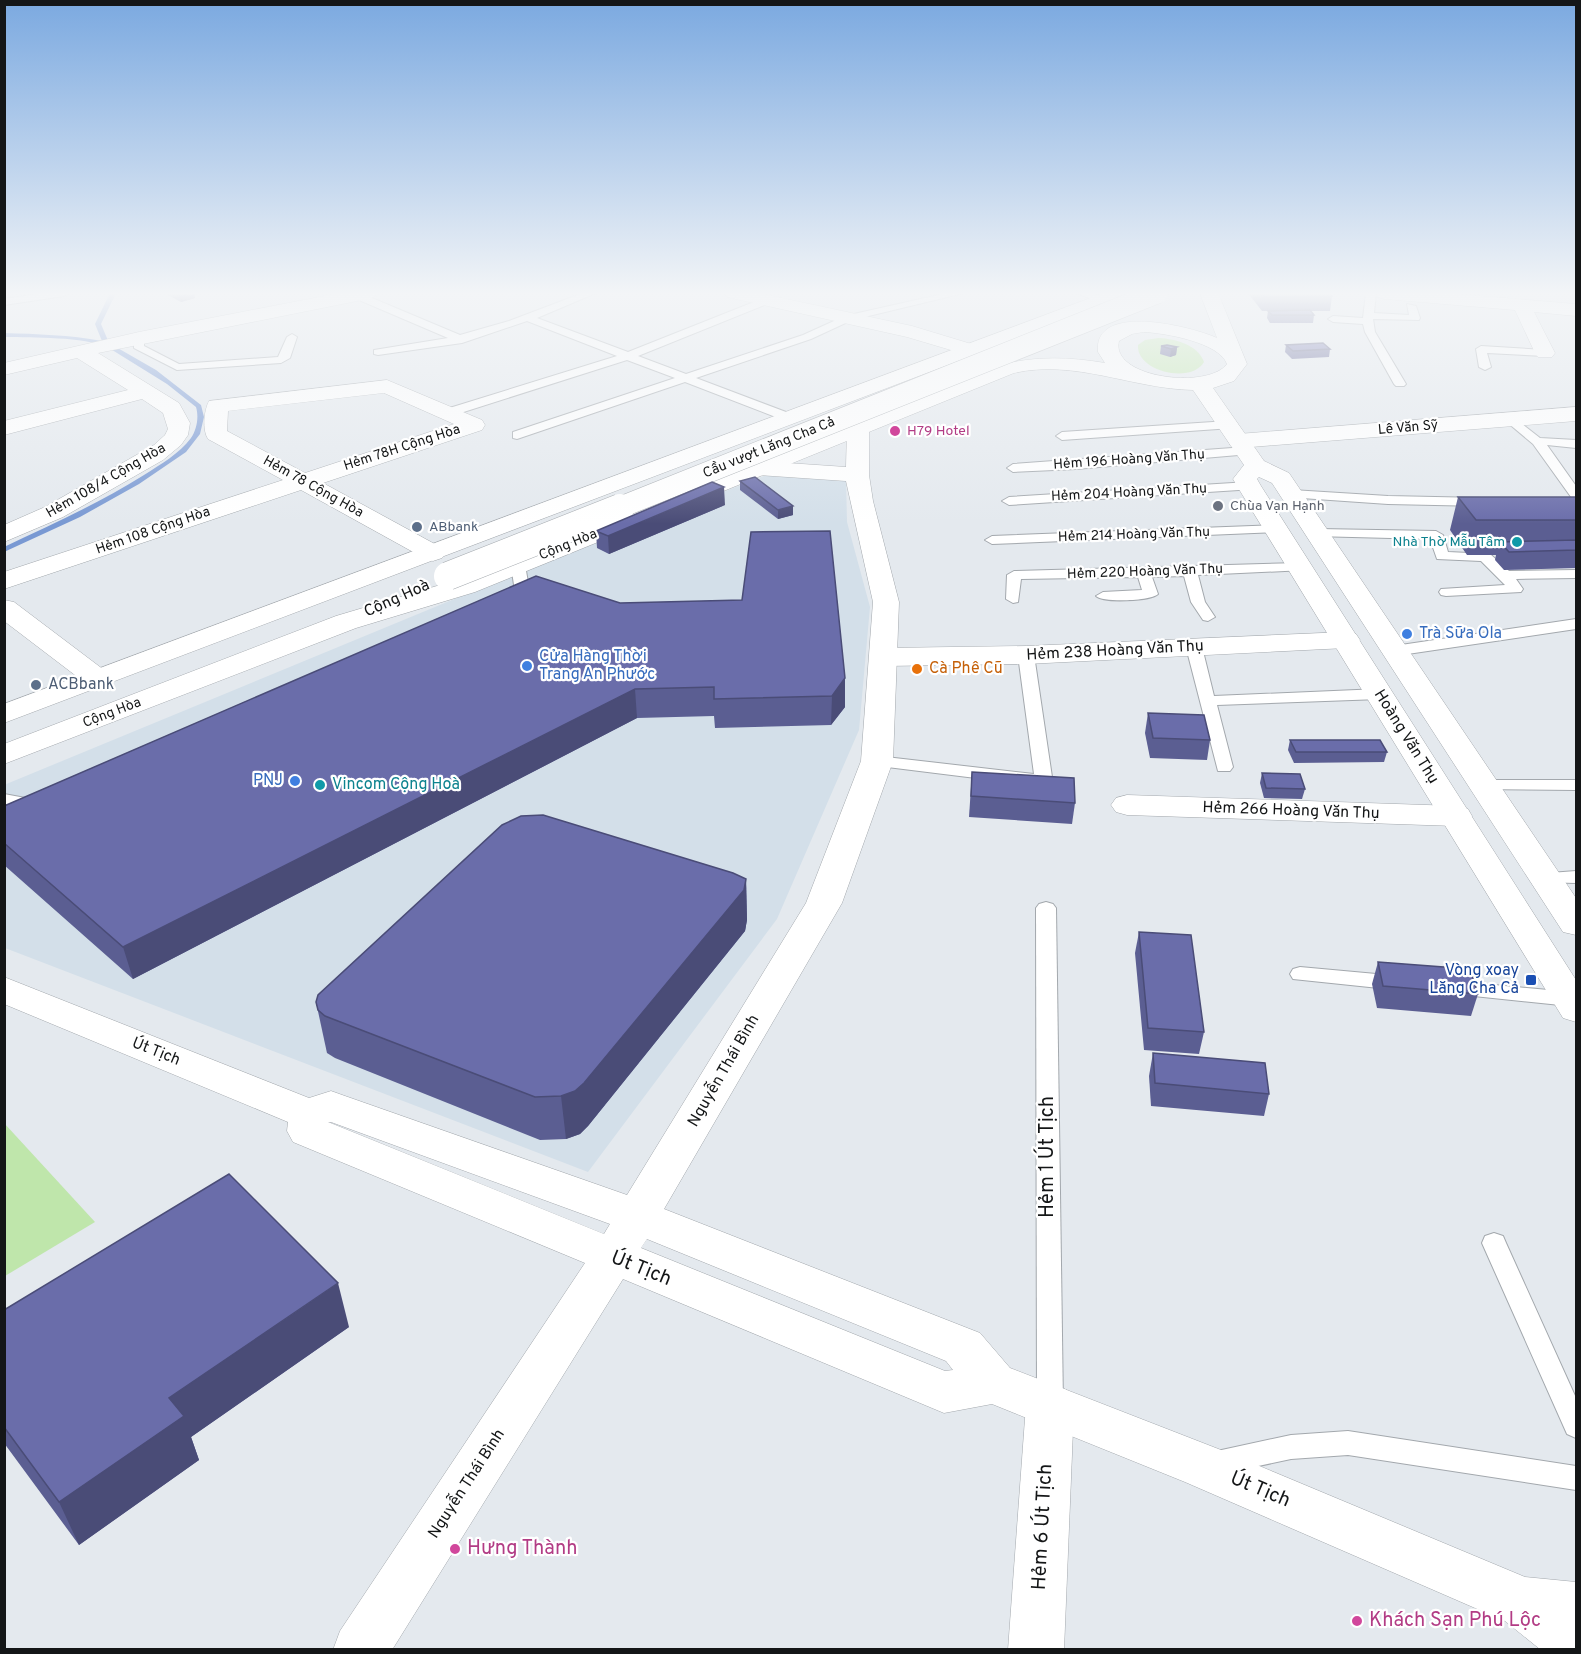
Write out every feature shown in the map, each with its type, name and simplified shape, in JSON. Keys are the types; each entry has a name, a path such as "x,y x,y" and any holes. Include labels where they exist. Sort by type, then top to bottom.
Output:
{"main road":[{"path":"111,370 145,392"},
{"path":"4,714 915,370"},
{"name":"Cầu vượt Lăng Cha Cả","path":"448,576 963,370"},
{"name":"Cộng Hòa","path":"4,755 346,622 466,586 1006,370"},
{"name":"Cộng Hòa","path":"1106,370 1134,374"},
{"path":"1129,370 1134,374 1168,383 1200,385 1220,380 1234,370"},
{"name":"Hoàng Văn Thụ","path":"1200,385 1243,454 1276,529 1573,1004"},
{"name":"Hẻm 78 Cộng Hòa","path":"433,553 216,434 217,406 387,386 447,413"},
{"path":"4,428 145,392"},
{"name":"Hẻm 108/4 Cộng Hòa","path":"4,535 54,512 171,444 179,434 180,423 171,408 145,392"},
{"name":"Hẻm 78H Cộng Hòa","path":"302,481 474,425 447,413"},
{"name":"Lê Văn Sỹ","path":"1243,454 1576,414"},
{"name":"Nguyễn Thái Bình","path":"360,1650 614,1257 824,903 877,761 884,657 884,588 863,515 857,475 858,429"},
{"name":"Hoàng Văn Thụ","path":"1243,454 1281,478 1482,784 1560,878 1576,924"},
{"path":"758,468 857,475"},
{"name":"Hẻm 108 Cộng Hòa","path":"4,581 302,481"},
{"name":"Cộng Hoà","path":"346,622 448,576"},
{"path":"4,608 98,679"},
{"name":"Hẻm 238 Hoàng Văn Thụ","path":"884,657 1026,655 1346,640"},
{"name":"Hẻm 266 Hoàng Văn Thụ","path":"1127,806 1456,816"},
{"name":"Út Tịch","path":"4,989 308,1114 331,1106 639,1216 729,1255 963,1347 993,1383 1203,1466 1524,1603 1576,1642"},
{"name":"Út Tịch","path":"308,1114 308,1131 944,1392 993,1383"},
{"name":"Hẻm 6 Út Tịch","path":"1036,1650 1050,1406"},
{"name":"Út Tịch","path":"1524,1603 1576,1608"}],"lane":[{"path":"447,413 583,370"},
{"path":"664,370 790,418"},
{"path":"517,435 711,370"},
{"path":"1392,370 1400,384"},
{"path":"1512,420 1537,441 1576,494"},
{"path":"1063,437 1243,454"},
{"path":"1537,441 1576,444"},
{"name":"Hẻm 196 Hoàng Văn Thụ","path":"1012,468 1243,454"},
{"name":"Hẻm 204 Hoàng Văn Thụ","path":"1009,501 1243,454"},
{"path":"1292,494 1388,500 1494,502"},
{"name":"Hẻm 214 Hoàng Văn Thụ","path":"993,540 1276,529"},
{"path":"1318,533 1436,535 1442,556 1485,557 1516,589 1446,592"},
{"path":"1012,599 1014,575 1026,575 1022,560"},
{"path":"502,609 524,600 518,565"},
{"name":"Hẻm 220 Hoàng Văn Thụ","path":"1026,575 1300,567"},
{"path":"1190,572 1198,602 1208,617"},
{"path":"1102,596 1151,594 1143,573"},
{"path":"1504,575 1576,574"},
{"path":"1394,651 1576,624"},
{"path":"1194,647 1224,767"},
{"path":"877,761 1032,780 1043,777 1026,655"},
{"path":"1208,701 1380,694"},
{"path":"1482,784 1576,785"},
{"path":"4,799 46,807 57,802"},
{"name":"Hẻm 1 Út Tịch","path":"1047,908 1050,1406"},
{"path":"1300,974 1573,1004"},
{"path":"1494,1243 1576,1426"},
{"path":"1203,1466 1291,1447 1348,1443 1576,1478"}],"shaded area":[{"path":"777,471 846,481 847,522 870,607 859,730 777,919 588,1172 5,948 4,785 539,564"}],"green space":[{"path":"1161,370 1194,370 1177,373"},
{"path":"4,1123 95,1222 5,1276 4,1276"}],"building":[{"path":"755,477 793,506 778,510 740,481"},
{"path":"712,482 724,487 608,536 596,531"},
{"path":"1458,497 1576,497 1576,520 1476,520"},
{"name":"Vincom Cộng Hoà","path":"830,531 845,678 832,696 714,699 714,687 635,689 123,947 4,843 4,806 536,576 620,603 742,600 751,532"},
{"path":"1576,540 1576,550 1509,552 1500,542"},
{"path":"1148,713 1204,715 1210,740 1153,738"},
{"path":"1290,740 1380,740 1387,752 1296,752"},
{"path":"972,772 1074,778 1075,803 971,796"},
{"path":"1262,773 1300,774 1305,789 1266,788"},
{"path":"543,815 733,873 746,879 744,890 575,1091 561,1096 535,1097 325,1016 318,1010 316,1002 318,995 502,825 521,816"},
{"path":"1139,932 1191,935 1204,1032 1148,1028"},
{"path":"1378,962 1470,969 1478,994 1383,986"},
{"path":"1153,1053 1265,1063 1269,1094 1155,1083"},
{"path":"229,1174 338,1283 169,1398 184,1416 59,1502 4,1427 4,1310"}],"waterway":[{"path":"4,550 137,483 183,451 195,437 201,417 199,406 183,392 150,370"}],"place":[{"name":"H79 Hotel","path":"895,431"},
{"name":"Chùa Vạn Hạnh","path":"1218,506"},
{"name":"ABbank","path":"417,527"},
{"name":"Nhà Thờ Mẫu Tâm","path":"1517,542"},
{"name":"Trà Sữa Ola","path":"1407,634"},
{"name":"Cửa Hàng Thời Trang An Phước","path":"527,666"},
{"name":"Cà Phê Cũ","path":"917,669"},
{"name":"ACBbank","path":"36,685"},
{"name":"PNJ","path":"295,781"},
{"name":"Vincom Cộng Hoà","path":"320,785"},
{"name":"Vòng xoay Lăng Cha Cả","path":"1531,980"},
{"name":"Hưng Thành","path":"455,1549"},
{"name":"Khách Sạn Phú Lộc","path":"1357,1621"}]}
